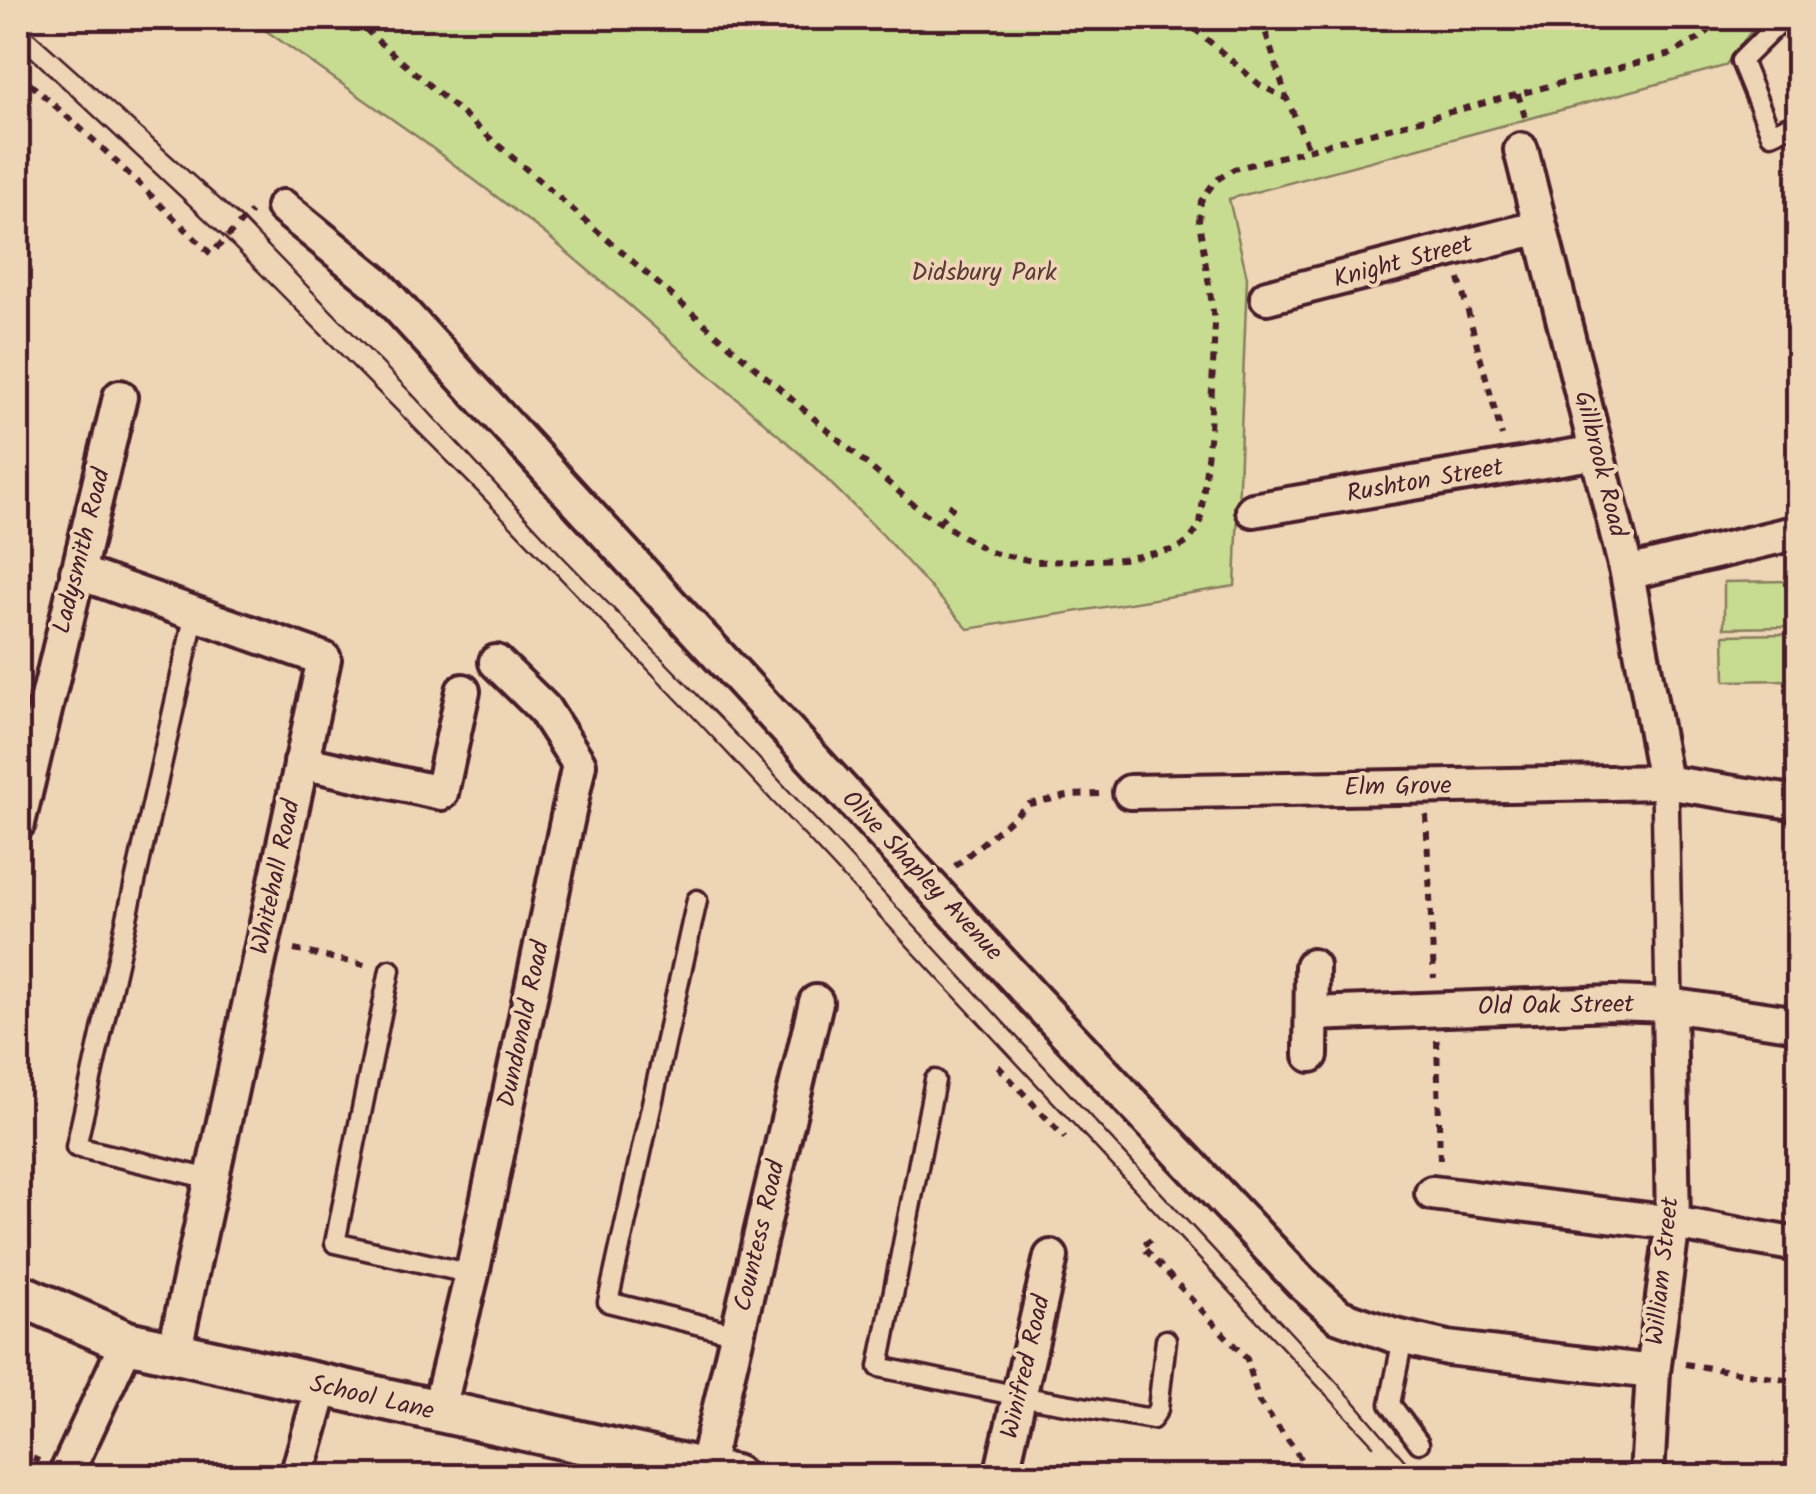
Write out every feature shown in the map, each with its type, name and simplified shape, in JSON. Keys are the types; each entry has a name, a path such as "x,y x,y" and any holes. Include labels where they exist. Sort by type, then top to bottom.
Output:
{"street":[{"name":"Gillbrook Road","path":"1521,150 1628,573 1665,782"},
{"name":"Olive Shapley Avenue","path":"270,206 375,282 1036,1001 1301,1282 1339,1316 1361,1326 1447,1348 1654,1365"},
{"name":"Knight Street","path":"1267,298 1540,226"},
{"name":"Ladysmith Road","path":"18,823 120,396"},
{"name":"Rushton Street","path":"1253,510 1597,452"},
{"path":"1628,573 1798,532"},
{"name":"Whitehall Road","path":"77,572 324,659 174,1354"},
{"name":"Dundonald Road","path":"438,1413 472,1274 579,764 544,708 496,662"},
{"path":"301,762 441,793 463,691"},
{"path":"1665,782 1669,1004"},
{"name":"Elm Grove","path":"1130,792 1665,782 1798,803"},
{"path":"1311,1056 1312,966"},
{"name":"Countess Road","path":"720,1473 737,1334 816,1002"},
{"name":"Old Oak Street","path":"1312,1014 1613,1002 1669,1004 1798,1024"},
{"name":"William Street","path":"1647,1476 1654,1365 1673,1223 1669,1004"},
{"path":"1436,1193 1673,1223 1798,1245"},
{"name":"Winifred Road","path":"1001,1476 1051,1256"},
{"name":"School Lane","path":"18,1294 126,1342 720,1473"},
{"path":"65,1476 126,1342"},
{"path":"297,1476 322,1387"}],"lane":[{"path":"1784,18 1742,61 1771,134 1798,122"},
{"path":"195,613 76,1148 210,1179"},
{"path":"697,900 608,1302 737,1334"},
{"path":"390,970 335,1243 472,1274"},
{"path":"935,1080 879,1368 1152,1419 1158,1409 1166,1340"},
{"path":"1403,1338 1390,1404 1419,1443"}],"path":[{"path":"354,18 921,512 988,552 1036,562 1123,559 1177,548 1188,542 1200,526 1215,324 1201,244 1201,201 1216,180 1234,169 1309,148 1671,54 1699,39 1724,18"},
{"path":"1182,18 1260,85 1287,99"},
{"path":"1260,18 1287,99 1309,148"},
{"path":"18,73 211,254 270,206"},
{"path":"1451,249 1510,466"},
{"path":"939,522 952,508 944,501"},
{"path":"1425,787 1436,1009 1436,1193"},
{"path":"931,885 1029,804 1072,794 1130,792"},
{"path":"262,943 390,970"},
{"path":"998,1066 1064,1138"},
{"path":"1152,1240 1142,1246 1247,1358 1260,1402 1295,1449 1308,1476"},
{"path":"1654,1365 1798,1382"}],"green space":[{"name":"Didsbury Park","path":"248,18 1761,18 1725,66 1229,199 1247,277 1235,586 968,629 882,534 805,458 622,299 543,232 419,138"},
{"path":"1798,581 1798,627 1724,628 1724,582"},
{"path":"1798,634 1798,680 1725,681 1724,635"}],"tram line":[{"path":"18,19 243,220 411,393 563,557 753,752 1353,1400 1418,1476"},
{"path":"18,45 226,239 477,491 702,726 1373,1445"}]}
